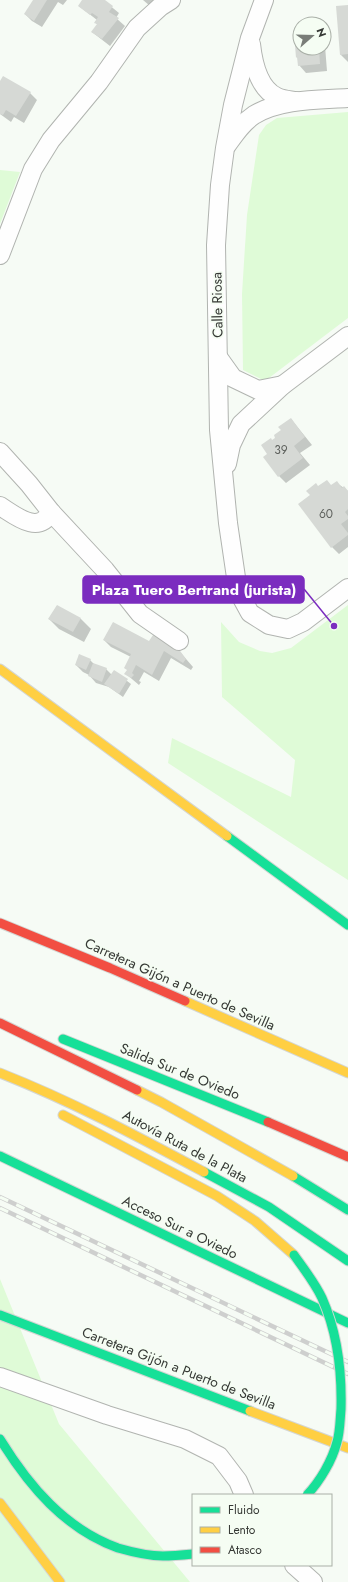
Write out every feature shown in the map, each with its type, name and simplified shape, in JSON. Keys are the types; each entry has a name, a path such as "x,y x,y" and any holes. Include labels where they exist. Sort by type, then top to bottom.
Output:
{"highway":[{"path":"0,669 348,925"},
{"path":"109,750 237,832"},
{"name":"Carretera Gijón a Puerto de Sevilla","path":"0,922 348,1073"},
{"path":"0,1014 15,1020"},
{"name":"Autovía Ruta de la Plata","path":"0,1023 161,1102 295,1177 348,1210"},
{"name":"Salida Sur de Oviedo","path":"52,1035 288,1130 348,1157"},
{"name":"Autovía Ruta de la Plata","path":"0,1073 46,1091 136,1135 268,1206 348,1261"},
{"path":"0,1081 14,1089"},
{"path":"56,1111 217,1196 255,1221 294,1254 309,1272 330,1308 339,1331 347,1372 344,1415 340,1435 332,1456 322,1475 308,1494"},
{"name":"Acceso Sur a Oviedo","path":"0,1156 348,1323"},
{"name":"Carretera Gijón a Puerto de Sevilla","path":"0,1315 348,1448"},
{"path":"0,1439 40,1494 62,1517 86,1534 108,1545 139,1553 162,1555 192,1554"},
{"path":"0,1503 60,1582"}],"street":[{"path":"0,255 32,169 52,140 99,82 137,28 160,7 171,0"},
{"name":"Calle Riosa","path":"264,0 250,38 233,105 220,184 216,245 219,430 228,523 238,591 250,613 270,625 288,629 303,622 348,588"},
{"path":"250,38 254,64 266,89 277,97 296,101"},
{"path":"225,148 240,127 254,115 274,107 296,101 348,98"},
{"path":"224,479 231,445 241,424 283,385 348,336"},
{"path":"218,357 233,378 258,390 283,385"},
{"path":"0,452 29,484 51,512 88,551 140,614 179,641"},
{"path":"0,506 30,523 40,523 47,519 51,512"},
{"path":"0,1378 107,1415 184,1439 219,1456 238,1481 244,1494"},
{"path":"295,1566 313,1582"}],"green space":[{"path":"348,112 348,318 265,381 243,370 242,294 247,215 259,135 266,125 277,118"},
{"path":"0,170 20,172 0,224"},
{"path":"348,605 348,880 168,763 172,738 291,797 295,760 222,697 221,622 239,642 260,651 272,653 291,648"},
{"path":"0,1279 59,1424 190,1582 0,1582"}],"building":[{"path":"33,0 47,0 34,21 24,14"},
{"path":"82,0 105,0 113,6 109,12 119,18 102,39 91,32 97,24 94,23 98,17 92,13 90,15 78,6"},
{"path":"348,5 348,54 340,55 336,6"},
{"path":"296,56 320,56 320,64 298,66 297,57 296,58"},
{"path":"3,76 31,92 16,116 6,110 3,115 0,114 0,81"},
{"path":"291,418 305,437 294,446 303,458 278,477 263,457 267,454 261,445 271,438 272,440 275,438 274,435 281,430 278,427"},
{"path":"327,480 331,485 337,481 342,488 344,486 348,491 348,509 345,512 348,519 341,524 348,535 331,548 298,504 310,495 306,491 316,483 318,486"},
{"path":"57,605 81,618 73,632 48,619"},
{"path":"113,622 149,641 155,632 175,644 186,659 183,663 164,651 152,675 136,665 132,673 134,675 131,678 124,674 127,670 124,668 131,654 103,640"},
{"path":"79,654 91,659 86,670 75,665"},
{"path":"93,663 107,668 102,682 88,676"},
{"path":"114,670 128,679 119,694 104,684"}],"railway":[{"path":"0,1197 348,1362"},
{"path":"0,1208 348,1374"}],"traffic: fast":[{"path":"227,836 348,925"},
{"path":"63,1039 268,1122"},
{"path":"0,1156 348,1323"},
{"path":"204,1172 269,1207 348,1261"},
{"path":"293,1176 348,1210"},
{"path":"294,1255 322,1298 332,1325 338,1353 341,1381 341,1409 337,1442 325,1470 308,1494"},
{"path":"0,1315 250,1411"},
{"path":"0,1439 23,1473 36,1489 65,1518 81,1530 118,1548 134,1552 163,1556 192,1554"}],"traffic: slow":[{"path":"0,669 227,836"},
{"path":"185,1001 348,1073"},
{"path":"0,1073 78,1107 204,1172"},
{"path":"137,1090 293,1176"},
{"path":"63,1115 217,1196 255,1221 294,1255"},
{"path":"250,1411 348,1448"},
{"path":"0,1503 60,1582"}],"traffic: jam":[{"path":"0,923 110,968 185,1001"},
{"path":"0,1023 137,1090"},
{"path":"268,1122 348,1157"}],"place":[{"name":"Plaza Tuero Bertrand (jurista)","path":"334,626"}]}
